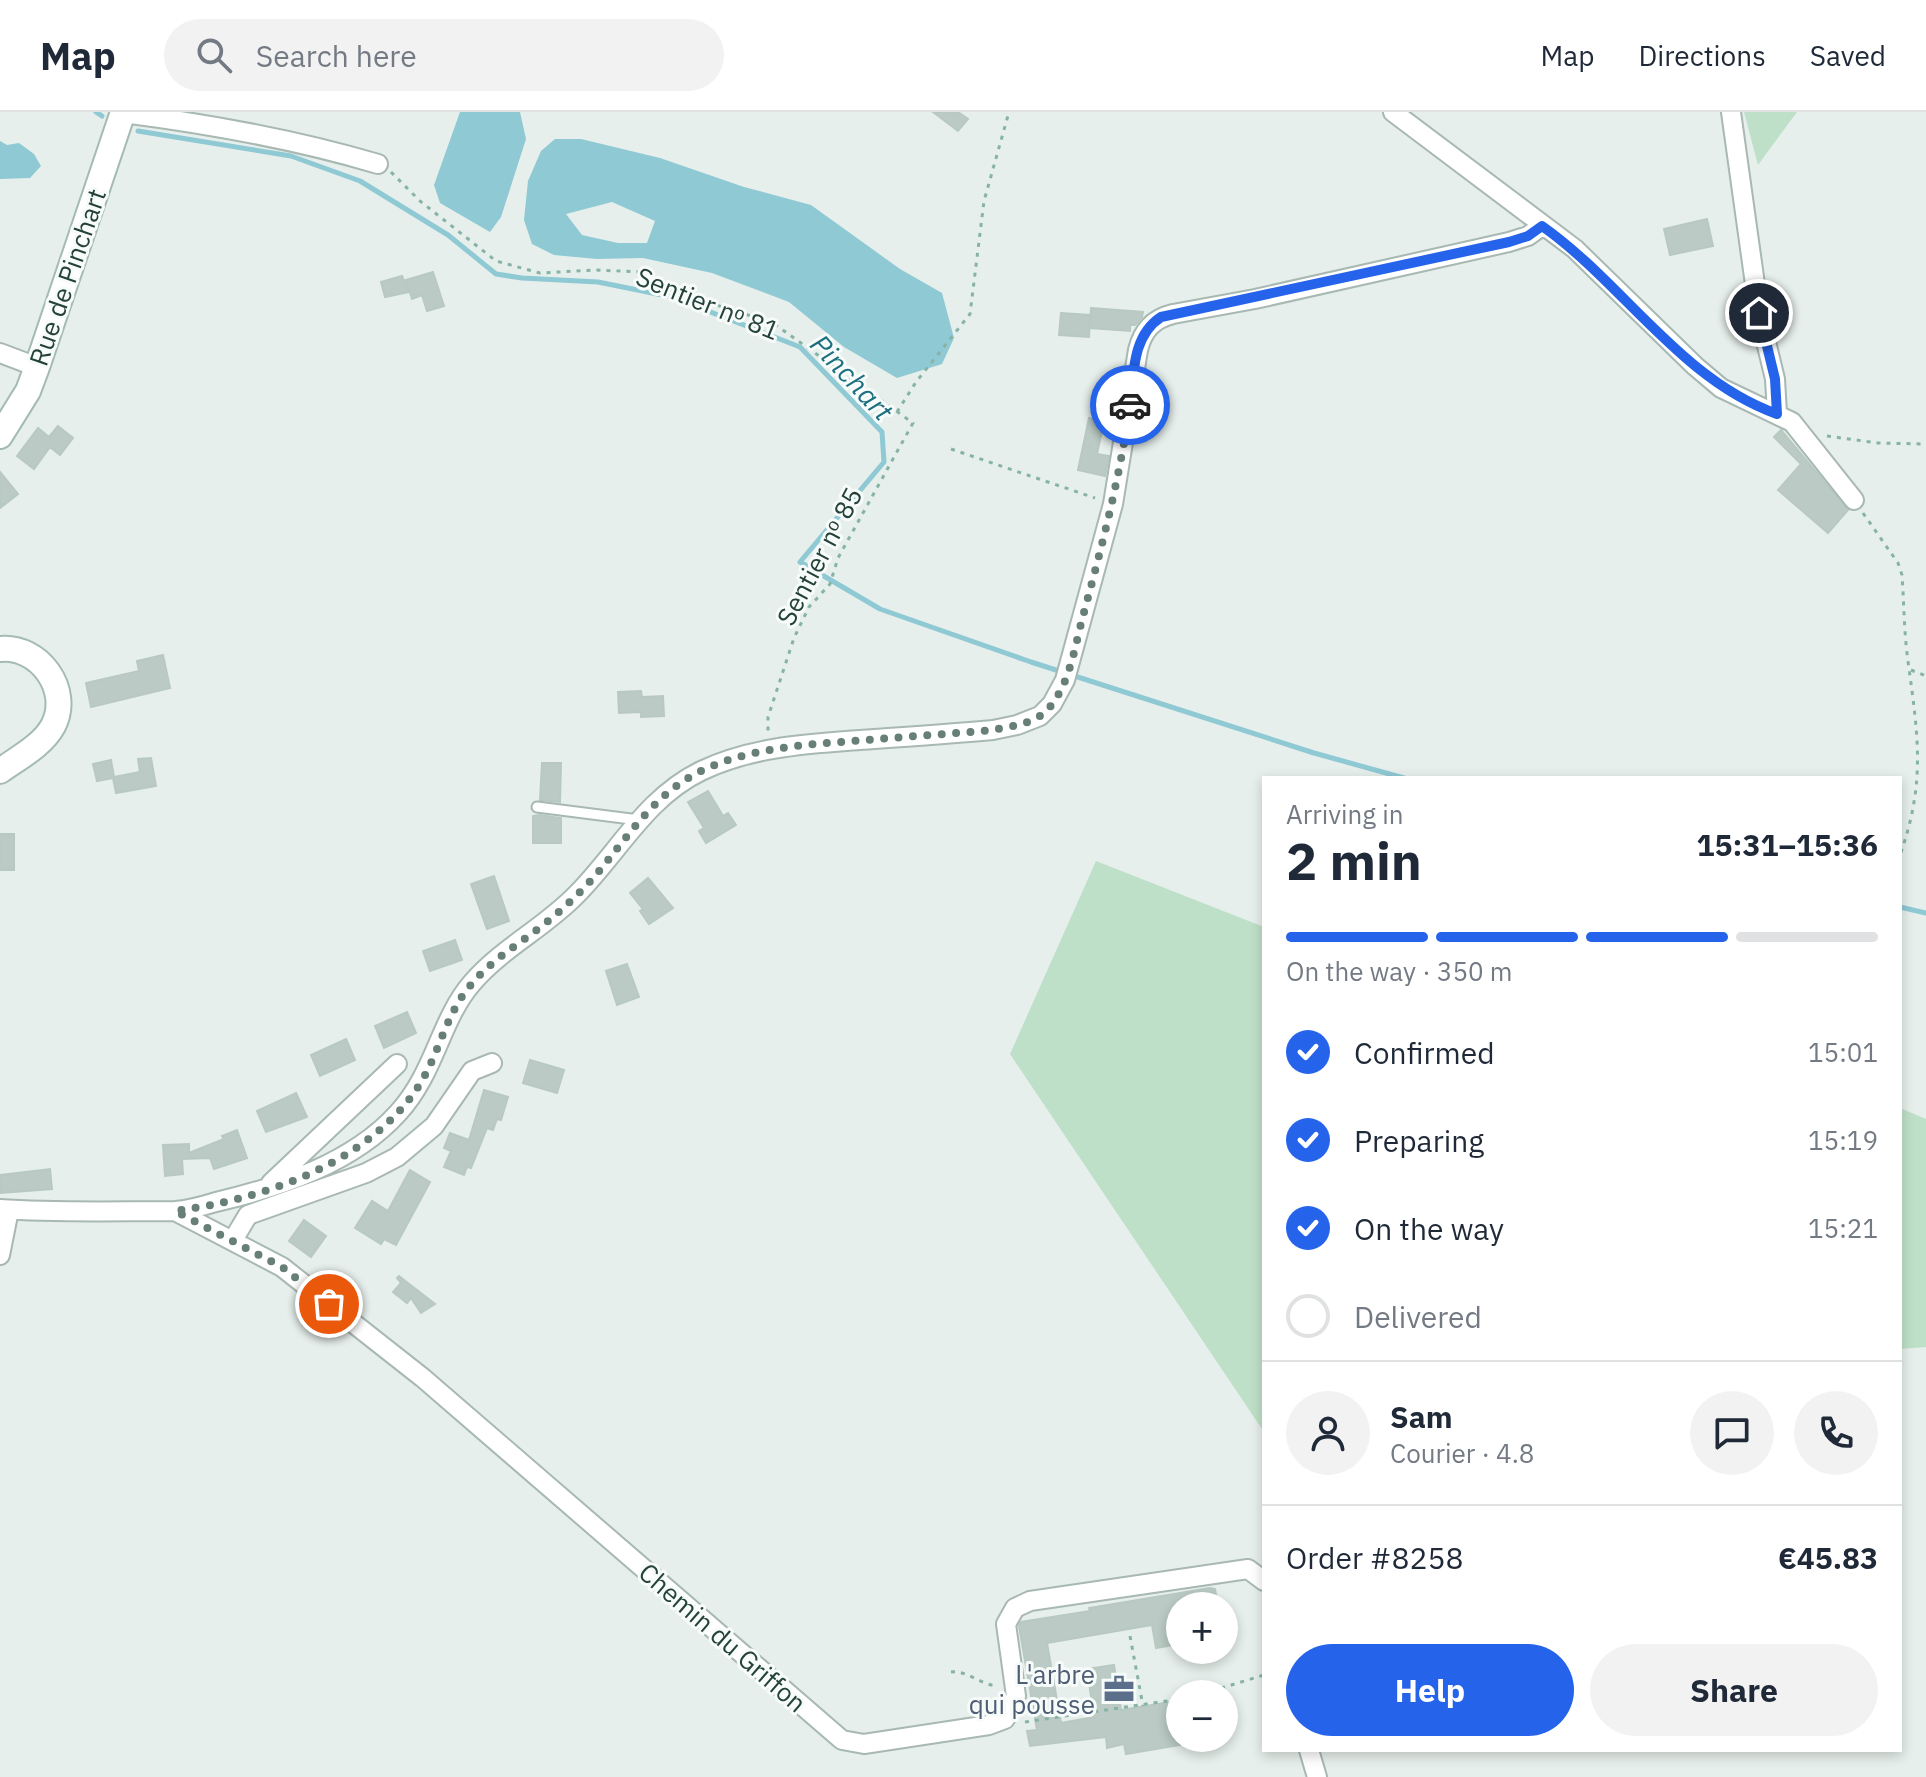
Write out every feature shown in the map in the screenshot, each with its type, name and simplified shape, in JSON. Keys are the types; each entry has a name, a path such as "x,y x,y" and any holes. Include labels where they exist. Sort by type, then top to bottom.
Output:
{"main road":[{"name":"Rue de Pinchart","path":"0,436 28,391 123,112"},
{"path":"0,649 13,647 32,655 56,684 59,699 54,725 40,742 0,771"}],"street":[{"path":"123,112 317,146 378,164"},
{"path":"1393,112 1575,249 1708,377 1741,399 1792,422 1854,500"},
{"path":"1731,112 1759,313 1775,379 1777,414"},
{"path":"0,1255 5,1209 175,1211 265,1189 351,1151 397,1115 429,1069 460,998 470,985 494,961 542,926 576,895 666,793 699,772 769,749 970,732 1017,725 1048,710 1068,671 1113,504 1138,350 1144,331 1161,317 1509,242 1528,236 1542,226"},
{"path":"0,353 37,367"},
{"path":"233,1240 248,1215 366,1173 397,1157 434,1126 472,1071 492,1063"},
{"path":"265,1189 397,1064"},
{"name":"Chemin du Griffon","path":"175,1211 282,1267 423,1378 842,1740 864,1744 989,1725 1005,1719"},
{"path":"1005,1719 1016,1696 1006,1624 1015,1608 1030,1601 1248,1569 1262,1580"},
{"path":"1310,1752 1317,1777"}],"lane":[{"path":"537,807 639,820"}],"path":[{"path":"897,412 916,382 970,314 984,201 1009,112"},
{"name":"Sentier nᵒ 81","path":"378,164 396,175 420,201 496,261 540,273 595,270 644,272 660,287 773,323 897,412"},
{"name":"Sentier nᵒ 85","path":"769,749 768,717 794,638 809,607 830,584 838,558 913,423 897,412"},
{"path":"1803,434 1878,443 1926,444"},
{"path":"951,449 1113,504"},
{"path":"1854,500 1902,575 1909,670 1922,752 1922,787 1915,818 1902,850"},
{"path":"1909,670 1926,676"},
{"path":"1130,1636 1143,1706"},
{"path":"951,1672 957,1671 987,1684 1014,1682"},
{"path":"1238,1683 1262,1676"},
{"path":"1005,1719 1036,1721 1166,1702"}],"green space":[{"path":"1744,112 1797,112 1758,165"},
{"path":"1096,861 1262,926 1262,1429 1010,1054"},
{"path":"1902,1109 1926,1119 1926,1347 1902,1349"}],"water":[{"path":"460,112 520,112 526,139 501,217 490,232 440,203 434,185"},
{"path":"555,139 581,139 660,158 744,187 811,205 900,269 942,293 954,338 942,364 897,378 844,347 789,302 712,273 643,258 597,259 554,255 532,244 524,220 528,181 541,151","holes":["612,202 655,221 647,243 618,243 582,235 566,214"]},
{"path":"0,141 7,145 19,143 34,154 41,166 30,178 0,179"}],"building":[{"path":"933,112 958,112 968,119 958,131"},
{"path":"1707,219 1713,246 1670,255 1664,229"},
{"path":"433,272 444,306 427,311 422,295 412,299 406,280"},
{"path":"402,276 409,292 385,297 381,282"},
{"path":"1091,308 1143,312 1135,325 1130,325 1130,331 1090,328"},
{"path":"1061,313 1090,315 1089,337 1059,335"},
{"path":"1089,418 1104,422 1097,454 1109,456 1105,476 1078,470"},
{"path":"58,426 73,438 60,455 50,447 34,469 17,456 38,428 49,437"},
{"path":"1781,430 1848,510 1828,533 1778,490 1801,464 1774,437"},
{"path":"0,472 18,494 0,508"},
{"path":"163,655 170,688 91,707 86,683 139,671 137,661"},
{"path":"641,691 642,697 663,696 664,716 641,717 641,712 619,713 618,692"},
{"path":"151,758 156,786 116,793 113,778 97,781 93,764 111,760 114,777 140,772 138,759"},
{"path":"542,763 561,763 560,802 540,800"},
{"path":"708,791 723,816 728,813 736,825 706,843 699,831 704,828 688,802"},
{"path":"533,816 561,818 561,843 533,843"},
{"path":"0,834 14,834 14,870 0,870"},
{"path":"494,876 509,921 487,929 471,884"},
{"path":"648,878 673,908 649,924 640,911 643,909 630,893"},
{"path":"455,940 462,960 430,971 423,951"},
{"path":"627,964 639,997 617,1005 606,971"},
{"path":"407,1012 416,1033 384,1048 375,1026"},
{"path":"346,1039 355,1060 320,1076 311,1055"},
{"path":"530,1060 564,1070 557,1093 523,1083"},
{"path":"484,1090 508,1097 501,1120 497,1119 493,1130 487,1128 471,1168 467,1167 464,1175 444,1167 451,1151 444,1148 450,1133 469,1140"},
{"path":"296,1093 307,1117 266,1132 257,1111"},
{"path":"237,1130 247,1158 214,1169 210,1158 182,1159 183,1174 165,1176 163,1145 189,1144 189,1153 224,1139 222,1136"},
{"path":"50,1169 52,1189 0,1193 0,1175"},
{"path":"410,1170 430,1182 396,1245 384,1239 381,1244 355,1228 372,1201 388,1211"},
{"path":"304,1220 326,1236 311,1257 289,1241"},
{"path":"399,1276 435,1304 421,1313 411,1298 407,1303 393,1292 401,1283 397,1278"},
{"path":"1210,1588 1216,1592 1186,1592"},
{"path":"1166,1595 1166,1646 1156,1648 1152,1625 1047,1643 1061,1723 1094,1717 1087,1669 1114,1665 1121,1710 1166,1703 1166,1747 1126,1754 1124,1744 1107,1748 1106,1737 1030,1746 1027,1731 1037,1730 1019,1626 1021,1622 1090,1611 1089,1608"}],"waterway":[{"name":"Pinchart","path":"96,112 102,116"},
{"name":"Pinchart","path":"138,131 291,156 360,181 448,235 496,274 598,282 672,297 800,347 882,432 884,462 800,562 880,609 1031,662 1314,753 1397,776"},
{"name":"Pinchart","path":"1902,907 1926,913"}],"way so far":[{"path":"329,1304 282,1267 175,1211 231,1199 309,1172 351,1151 382,1129 407,1103 429,1069 460,998 470,985 494,961 542,926 576,895 650,807 699,772 769,749 993,730 1024,723 1048,710 1071,663 1113,504 1130,405"}],"place":[{"name":"L'arbre qui pousse","path":"1119,1689"}],"route":[{"path":"1130,405 1141,339 1150,324 1161,317 1509,242 1528,236 1542,226 1575,249 1721,388 1777,414 1775,379 1759,313"}]}
